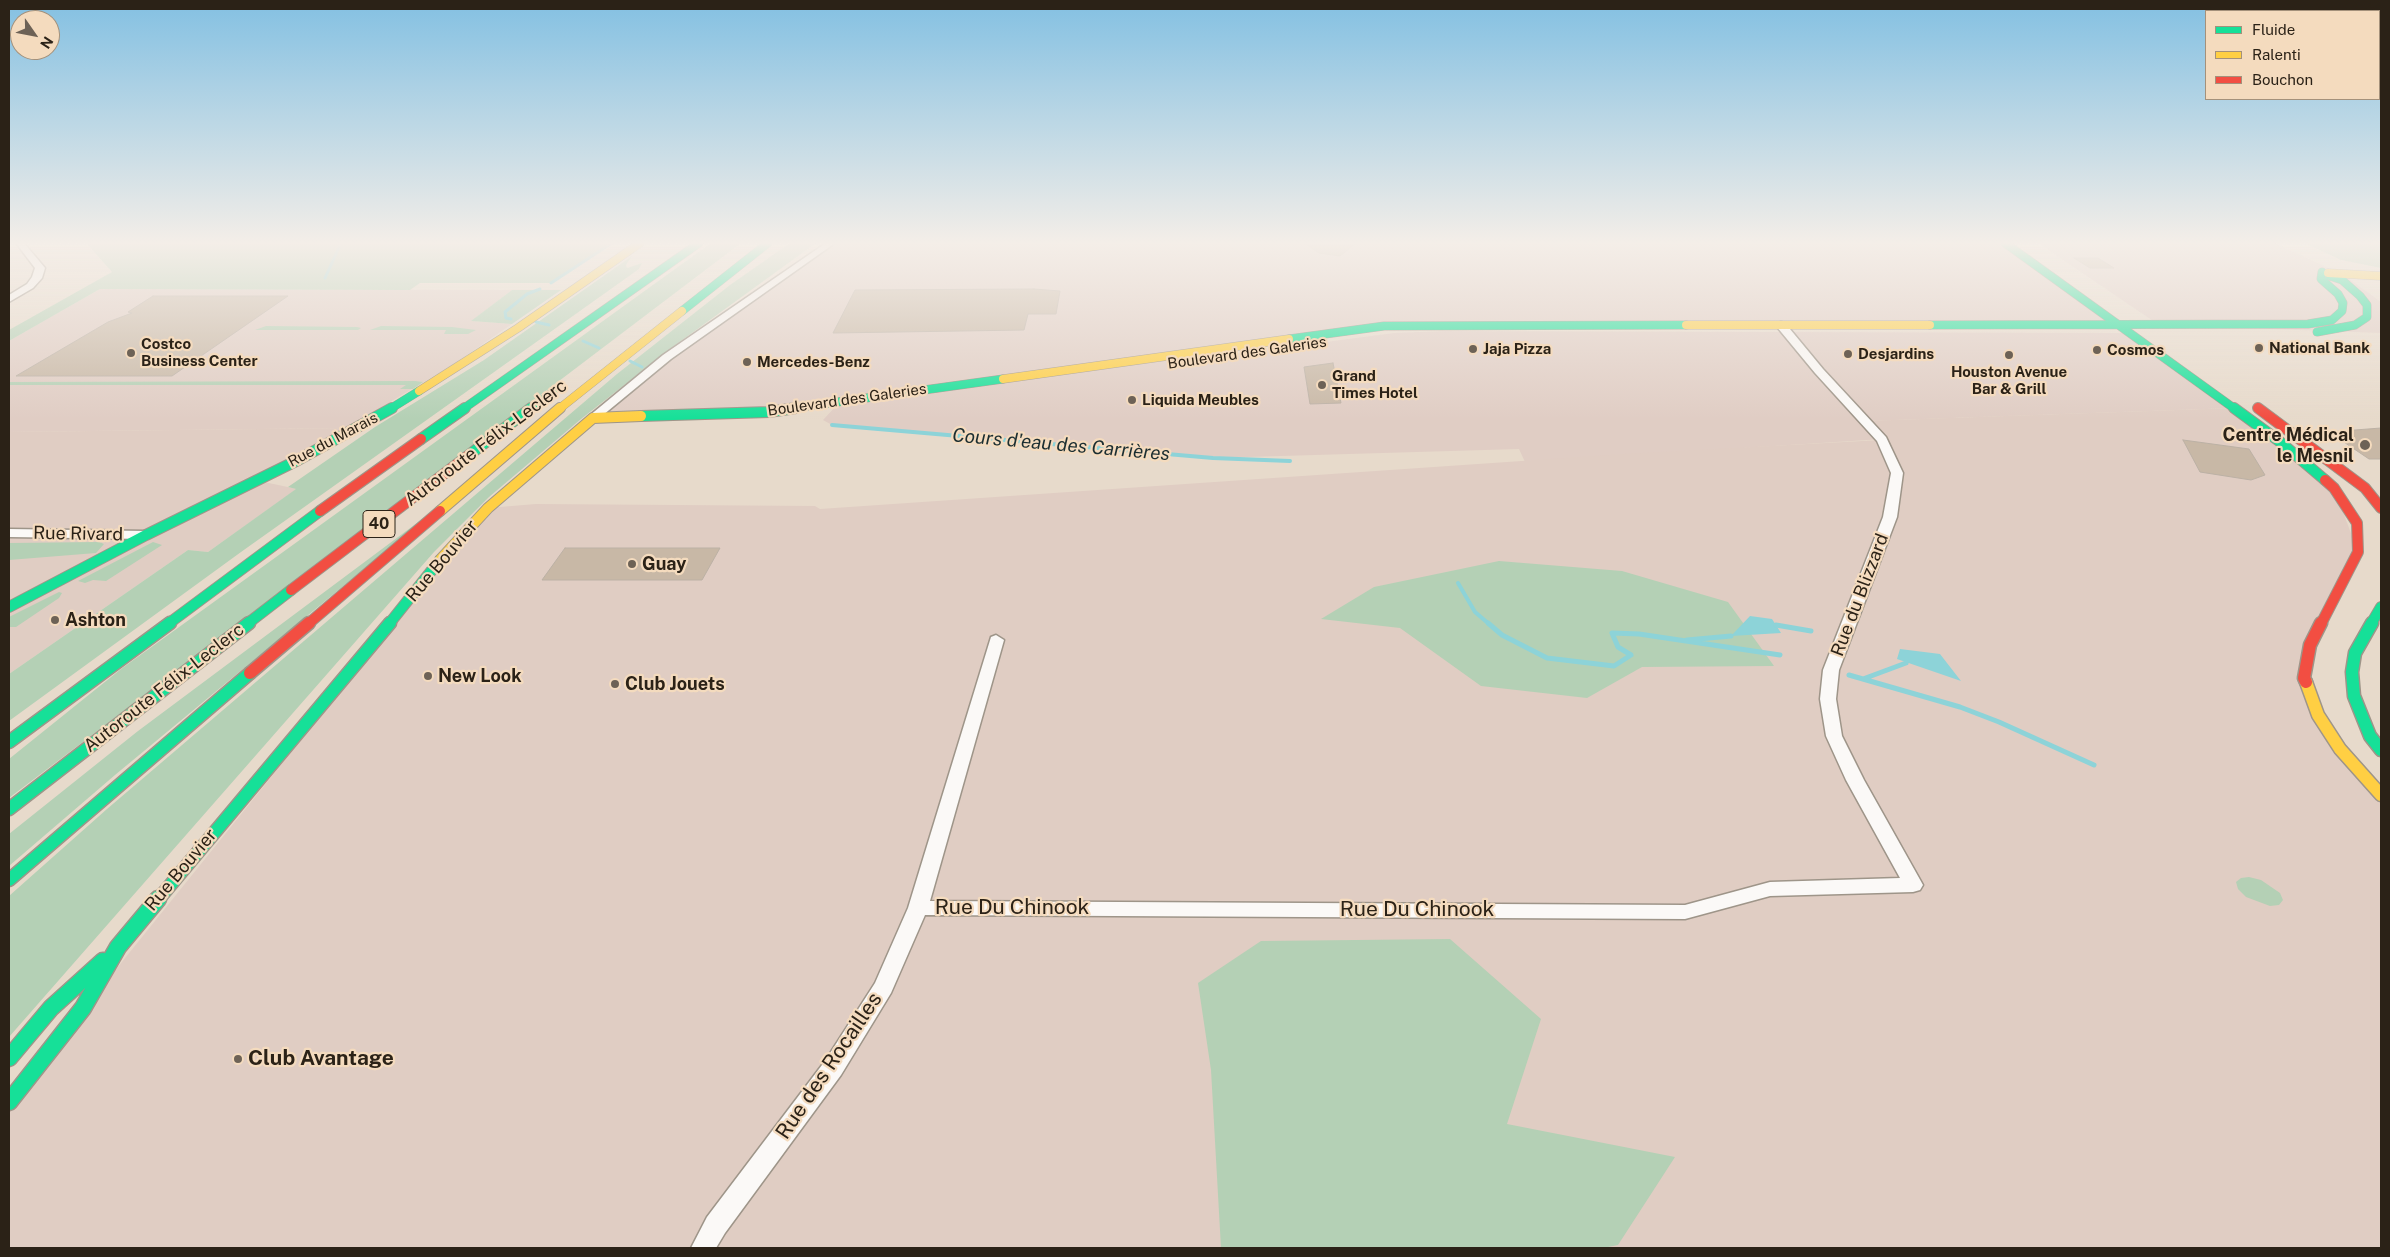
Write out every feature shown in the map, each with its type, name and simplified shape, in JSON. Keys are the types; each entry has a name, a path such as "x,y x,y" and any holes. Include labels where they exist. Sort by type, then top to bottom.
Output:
{"main road":[{"name":"Rue du Marais","path":"9,608 146,535 298,460 388,411 556,302"},
{"name":"40","path":"9,742 269,548 615,302"},
{"path":"9,880 578,393 693,302"},
{"path":"2086,302 2119,326"},
{"path":"2100,302 2140,331 2279,441 2334,488 2357,523 2358,552 2310,645 2304,678 2318,715 2340,749 2381,796"},
{"name":"Boulevard des Galeries","path":"1784,329 2119,326 2140,331 2308,324 2332,320 2342,311 2342,302"},
{"name":"Boulevard des Galeries","path":"599,418 769,412 1384,326 2316,332 2355,325 2367,317 2367,305 2364,302"},
{"path":"2140,331 2164,343"},
{"name":"Autoroute Félix-Leclerc","path":"9,809 218,646 560,387"},
{"path":"444,492 578,393"},
{"path":"2250,402 2365,488 2381,508"},
{"name":"Rue Bouvier","path":"9,1058 51,1008 118,947 396,616 440,560 488,508 599,418"},
{"path":"2381,607 2355,653 2352,672 2354,696 2370,736 2381,750"},
{"path":"9,821 190,684"},
{"name":"Rue Bouvier","path":"9,1102 83,1008 118,947"}],"street":[{"name":"Rue Bouvier","path":"599,418 667,357 747,302"},
{"name":"Rue du Blizzard","path":"1784,329 1819,371 1882,440 1897,473 1896,496 1890,517 1831,670 1828,699 1834,736 1855,780 1913,885"},
{"name":"Rue Rivard","path":"9,534 146,535"},
{"name":"Rue des Rocailles","path":"703,1248 716,1225 833,1068 884,987 918,908 996,640"},
{"name":"Rue Du Chinook","path":"918,908 1685,912 1770,889 1913,885"}],"shaded area":[{"path":"78,302 497,302 472,321 512,324 451,366 346,428 9,432 9,341"},
{"path":"749,302 2086,302 2119,326 1384,326 1121,365 1234,354 1394,333 1445,331 2131,333 2234,408 1867,421 1883,439 1525,462 1519,449 1213,458 832,425 823,420 835,407 593,418"},
{"path":"2125,302 2381,302 2381,333 2159,325"},
{"path":"2234,408 2334,488 2358,552 2304,678 2340,749 2381,795 2381,1248 9,1248 9,1102 488,508 536,504 815,506 820,509 1624,454 1881,440 1864,421"},
{"path":"346,428 250,479 297,489 208,552 188,550 9,674 9,432"}],"green space":[{"path":"59,302 78,302 9,341 9,330"},
{"path":"497,302 544,302 512,324 471,321"},
{"path":"567,302 593,302 241,552 9,721 9,674 188,550 208,552 296,489 288,487 375,427 484,360"},
{"path":"630,302 664,302 9,798 9,759 121,669"},
{"path":"709,302 735,302 674,346 581,419 489,497 434,552 9,1037 9,896 107,809 617,374"},
{"path":"266,326 361,328 358,330 255,330"},
{"path":"381,326 452,327 476,330 468,334 444,334 446,330 370,330"},
{"path":"9,382 423,382 413,389 400,389 406,385 9,385"},
{"path":"441,505 115,775 9,866 9,834 138,731"},
{"path":"99,542 104,544 96,553 9,560 9,543"},
{"path":"153,542 162,545 106,581 93,580 85,583 78,581"},
{"path":"1499,561 1622,571 1728,602 1774,666 1642,667 1587,698 1481,686 1400,628 1321,619 1374,587"},
{"path":"59,592 62,593 59,598 16,627 9,627 9,617"},
{"path":"2249,877 2261,880 2280,893 2283,900 2279,905 2270,906 2246,897 2238,889 2236,882 2241,878"},
{"path":"1450,939 1541,1019 1507,1124 1675,1157 1618,1245 1603,1248 1221,1248 1211,1070 1198,983 1261,941"}],"water":[{"path":"1750,616 1772,619 1781,633 1731,636"},
{"path":"1900,649 1940,654 1961,681 1897,659"}],"building":[{"name":"Costco Business Center","path":"144,302 280,302 172,376 16,376 108,322 132,313 128,312"},
{"path":"849,302 1058,302 1056,314 1028,314 1024,330 833,333"},
{"name":"Grand Times Hotel","path":"1333,363 1341,403 1310,404 1304,367"},
{"name":"Centre Médical le Mesnil","path":"2381,428 2381,459 2369,459 2329,432"},
{"path":"2183,440 2249,449 2265,475 2251,480 2200,472"},
{"name":"Guay","path":"565,548 720,548 702,580 542,580"}],"waterway":[{"name":"Cours d'eau des Carrières","path":"511,319 506,318 505,312 518,302"},
{"name":"Cours d'eau des Carrières","path":"536,322 549,325"},
{"name":"Cours d'eau des Carrières","path":"583,341 599,348"},
{"name":"Cours d'eau des Carrières","path":"630,361 642,367"},
{"name":"Cours d'eau des Carrières","path":"832,425 1213,458 1290,461"},
{"name":"Cours d'eau des Carrières","path":"1458,583 1475,612 1489,624"},
{"name":"Cours d'eau des Carrières","path":"1488,623 1502,635 1547,658 1614,666 1631,655 1618,647 1612,633 1639,634 1780,655"},
{"path":"1776,625 1811,631"},
{"path":"1687,640 1731,636"},
{"path":"1863,679 1906,663"},
{"name":"Cours d'eau des Carrières","path":"1849,675 1960,707 1999,722 2094,765"}],"traffic: fast":[{"path":"421,439 616,302"},
{"path":"682,311 694,302"},
{"path":"2086,302 2279,441 2325,480"},
{"path":"1930,325 2308,324 2332,320 2342,311 2342,302"},
{"path":"2317,332 2355,325 2367,317 2367,305 2364,302"},
{"path":"1289,339 1384,326 1686,325"},
{"path":"641,416 769,412 1003,379"},
{"path":"9,607 146,535 298,460 388,411 419,391"},
{"path":"469,455 553,392"},
{"path":"9,742 320,511"},
{"path":"9,1102 83,1008 118,947 396,616 440,560"},
{"path":"9,809 291,590"},
{"path":"2381,607 2355,653 2352,672 2354,696 2370,736 2381,750"},
{"path":"9,880 250,673"},
{"path":"9,1058 51,1008 103,961"}],"traffic: slow":[{"path":"419,391 556,302"},
{"path":"440,511 578,393 682,311"},
{"path":"1686,325 1930,325"},
{"path":"1003,379 1289,339"},
{"path":"440,560 488,508 593,418 641,416"},
{"path":"2306,682 2318,715 2340,749 2381,795"}],"traffic: jam":[{"path":"2258,408 2365,488 2381,508"},
{"path":"320,511 421,439"},
{"path":"291,590 469,455"},
{"path":"2306,682 2304,678 2310,645 2358,552 2357,523 2334,488 2325,480"},
{"path":"250,673 440,511"}],"place":[{"name":"National Bank","path":"2259,348"},
{"name":"Jaja Pizza","path":"1473,349"},
{"name":"Cosmos","path":"2097,350"},
{"name":"Costco Business Center","path":"131,353"},
{"name":"Desjardins","path":"1848,354"},
{"name":"Houston Avenue Bar & Grill","path":"2009,355"},
{"name":"Mercedes-Benz","path":"747,362"},
{"name":"Grand Times Hotel","path":"1322,385"},
{"name":"Liquida Meubles","path":"1132,400"},
{"name":"Centre Médical le Mesnil","path":"2365,445"},
{"name":"Guay","path":"632,564"},
{"name":"Ashton","path":"55,620"},
{"name":"New Look","path":"428,676"},
{"name":"Club Jouets","path":"615,684"},
{"name":"Club Avantage","path":"238,1059"}]}
